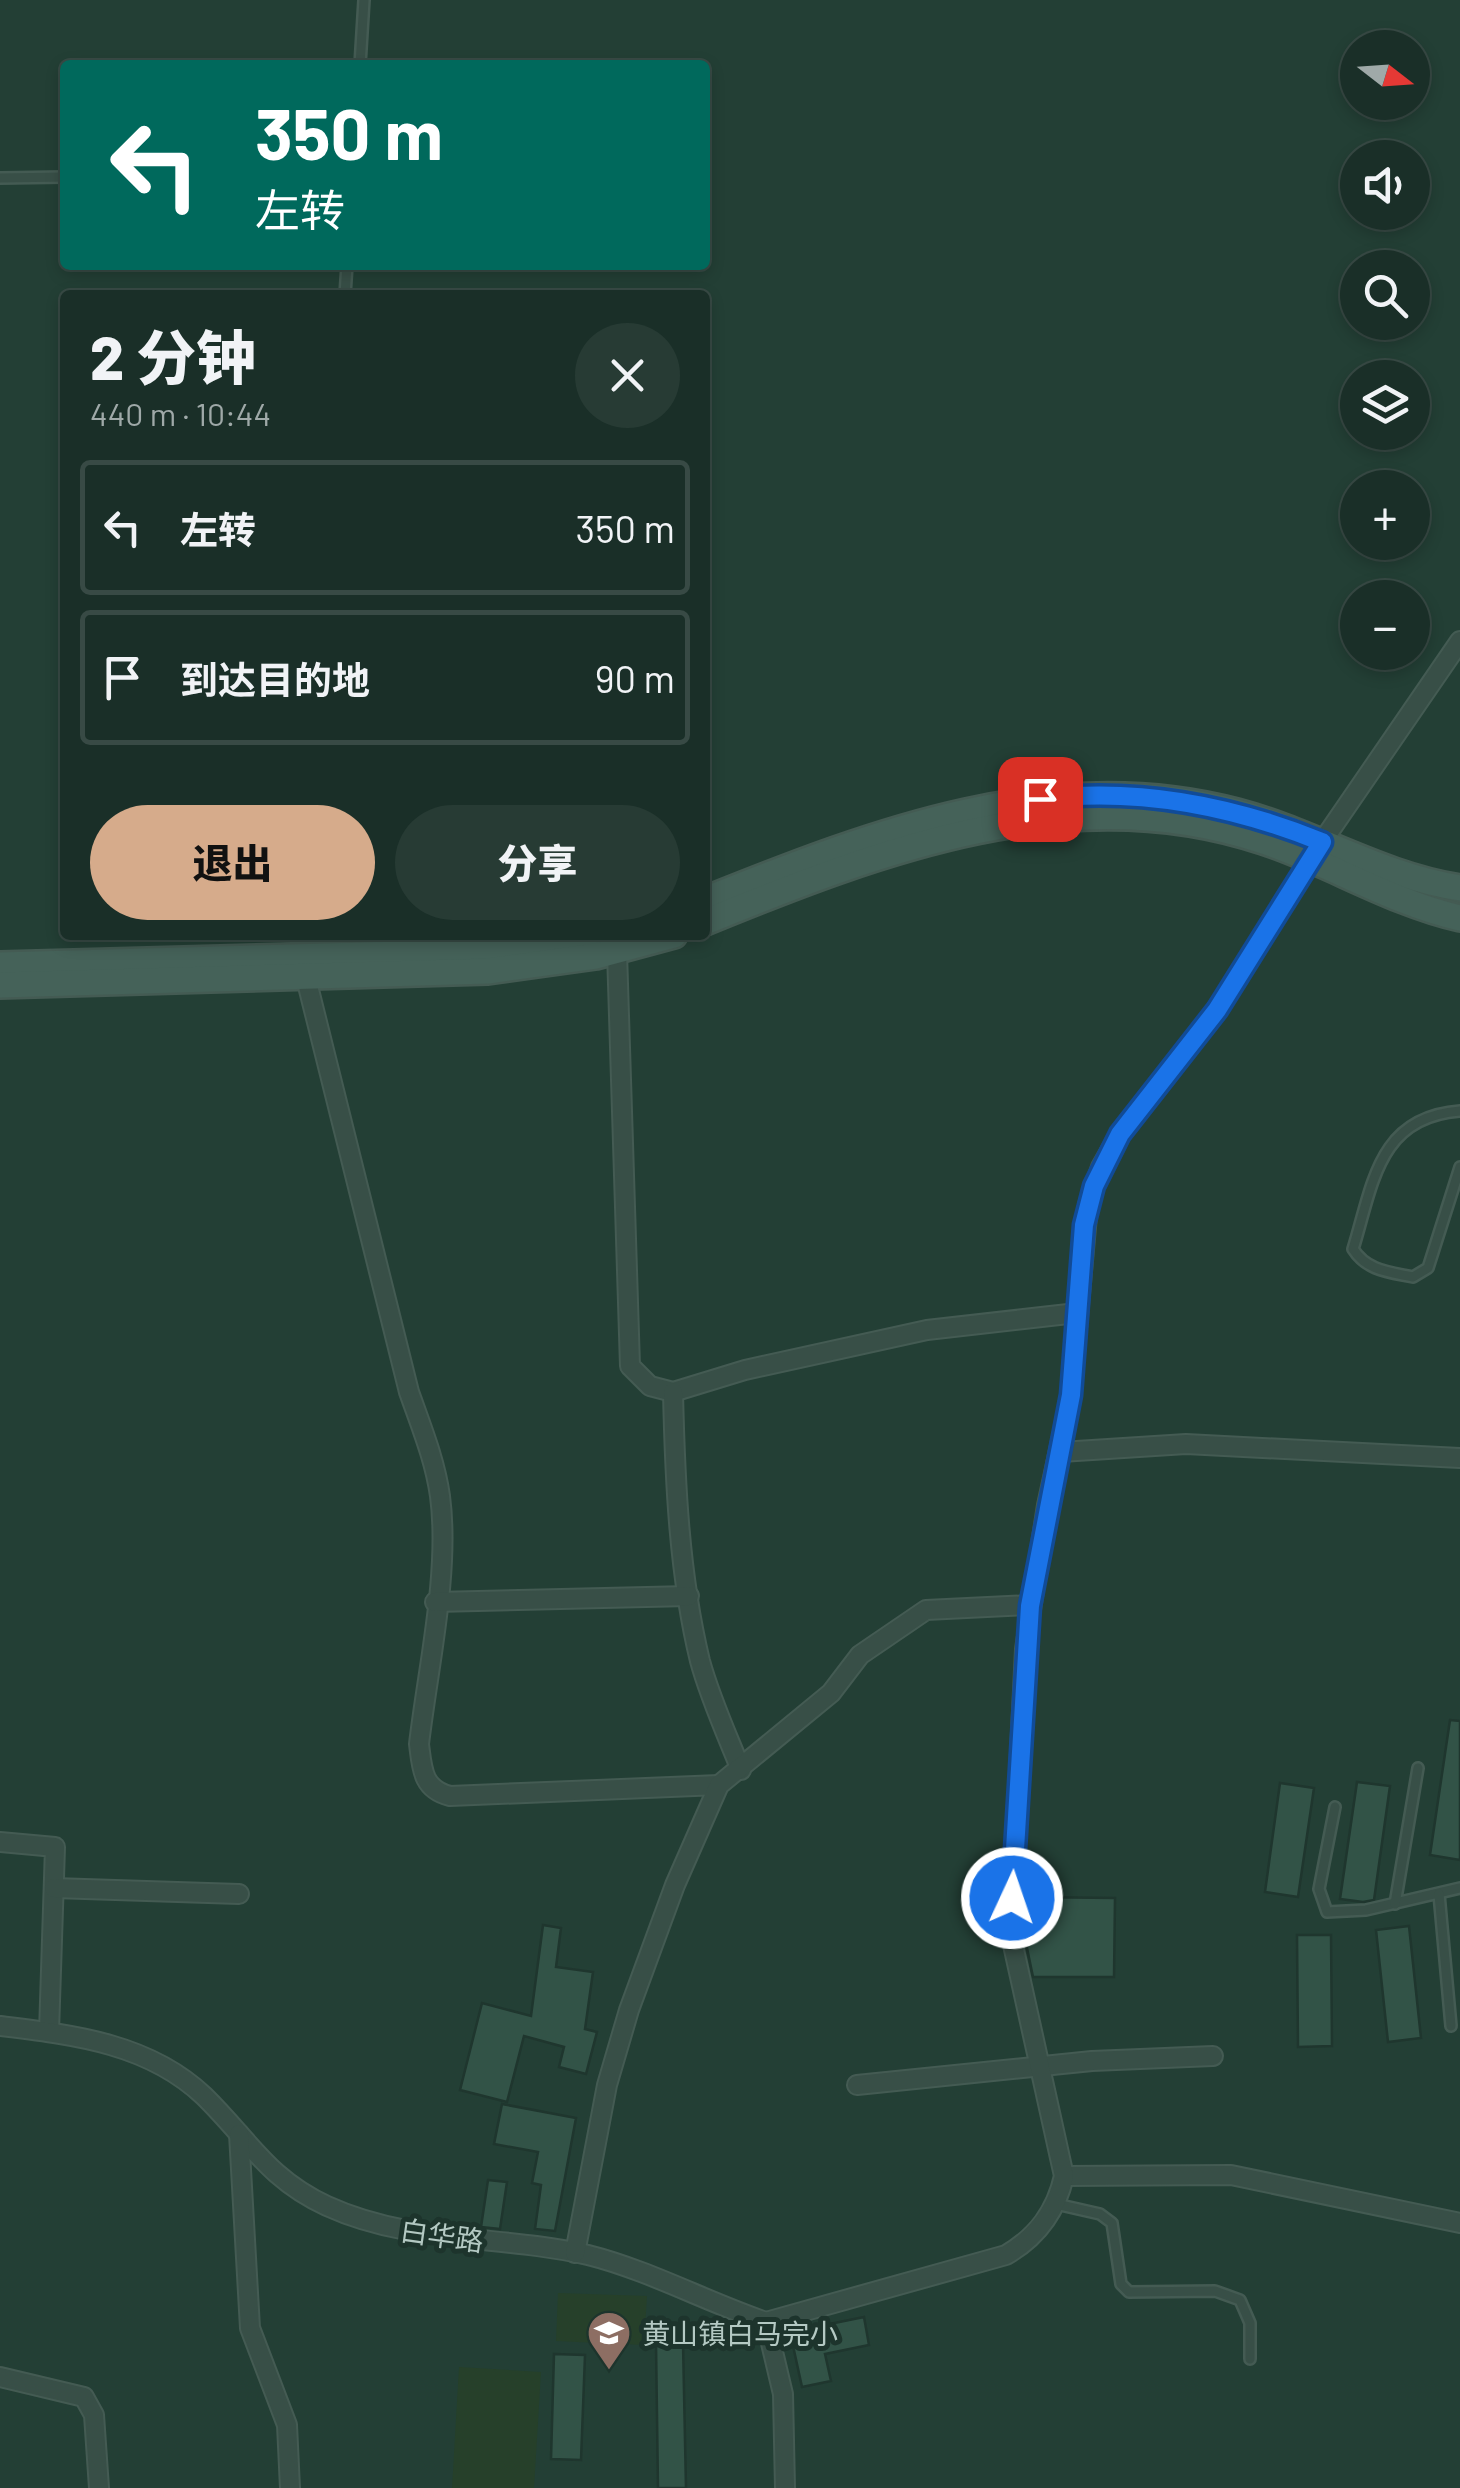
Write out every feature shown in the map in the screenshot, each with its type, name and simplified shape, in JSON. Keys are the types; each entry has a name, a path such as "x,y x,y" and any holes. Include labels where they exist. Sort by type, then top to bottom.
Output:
{"street":[{"path":"785,2488 783,2394 766,2322 1006,2255 1041,2228 1056,2204 1064,2176 1010,1936 1030,1606 1071,1395 1084,1225 1094,1186 1110,1150 1217,1010 1315,851 1460,641"},
{"path":"710,898 895,828 974,809 1067,796 1190,802 1272,822 1387,896 1460,918"},
{"path":"710,920 901,848 978,830 1068,816 1187,823 1460,888"},
{"path":"0,964 439,954 554,940"},
{"path":"0,986 488,971 616,952 657,940"},
{"path":"616,952 630,1366 650,1386 673,1392 744,1370 927,1330 1078,1313"},
{"path":"306,978 409,1392 437,1477 442,1526 419,1744 423,1774 434,1790 450,1796 719,1784 832,1693 860,1655 916,1621 926,1610 1030,1606"},
{"path":"673,1392 676,1490 701,1663 741,1770"},
{"path":"1060,1452 1186,1444 1460,1458"},
{"path":"435,1602 689,1596"},
{"path":"575,2253 608,2085 630,2010 675,1886 719,1784"},
{"path":"0,1842 56,1846 50,2032"},
{"path":"54,1888 240,1894"},
{"name":"白华路","path":"0,2026 111,2044 149,2058 202,2094 280,2181 356,2218 413,2232 575,2253 766,2322"},
{"path":"857,2086 1040,2066 1214,2056"},
{"path":"238,2134 250,2328 288,2424 290,2488"},
{"path":"1064,2176 1231,2176 1460,2223"},
{"path":"0,2377 84,2397 94,2415 100,2488"}],"lane":[{"path":"360,60 364,0"},
{"path":"0,178 60,177"},
{"path":"1460,1112 1420,1120 1388,1146 1352,1249 1357,1256 1379,1270 1413,1277 1428,1268 1460,1166"},
{"path":"1395,1904 1418,1768"},
{"path":"1335,1808 1319,1889 1327,1912 1395,1904 1460,1888"},
{"path":"1439,1894 1451,2026"},
{"path":"1056,2204 1092,2211 1112,2223 1121,2284 1129,2292 1215,2291 1240,2300 1250,2323 1250,2359"}],"green space":[{"path":"558,2293 647,2296 644,2345 556,2341"},
{"path":"459,2367 541,2372 534,2488 452,2488"}],"building":[{"path":"1450,1720 1460,1721 1460,1860 1430,1855"},
{"path":"1357,1782 1390,1786 1374,1900 1363,1902 1340,1899"},
{"path":"1280,1783 1314,1788 1298,1897 1265,1892"},
{"path":"1027,1897 1115,1898 1114,1977 1033,1977 1027,1948"},
{"path":"543,1925 561,1928 556,1967 593,1972 585,2029 597,2032 586,2074 559,2067 564,2047 524,2036 507,2102 460,2090 482,2003 531,2016"},
{"path":"1409,1926 1421,2038 1388,2042 1376,1930"},
{"path":"1297,1935 1331,1935 1332,2046 1298,2047"},
{"path":"502,2104 576,2118 555,2231 535,2229 541,2185 532,2183 538,2152 494,2144"},
{"path":"488,2180 507,2182 500,2229 481,2227"},
{"path":"864,2317 869,2345 825,2354 831,2381 802,2387 790,2332"},
{"path":"656,2343 683,2343 686,2488 658,2488"},
{"path":"554,2354 585,2355 581,2460 551,2459"}],"place":[{"name":"黄山镇白马完小","path":"609,2371"}],"route":[{"path":"1012,1898 1025,1649 1047,1506 1071,1395 1088,1205 1120,1134 1217,1010 1322,842 1272,822 1190,802 1108,795 1040,799"}]}
